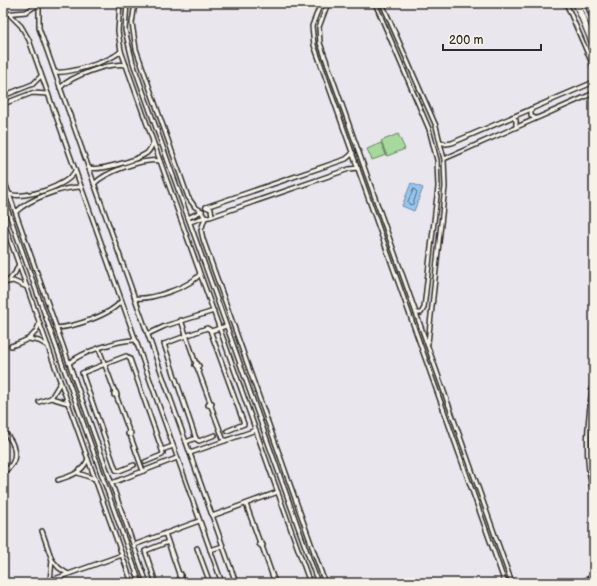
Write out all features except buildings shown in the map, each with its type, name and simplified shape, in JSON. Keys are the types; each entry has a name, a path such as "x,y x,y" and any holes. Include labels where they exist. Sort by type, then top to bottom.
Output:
{"highway":[{"path":"576,3 594,46"},
{"path":"588,3 594,18"}],"street":[{"path":"120,3 118,31 121,51 310,583"},
{"path":"127,3 125,30 128,48 318,583"},
{"path":"135,3 132,23 136,49 188,197 192,204 202,212 205,217 201,230 203,239 325,583"},
{"path":"321,3 312,26 314,45 505,583"},
{"path":"328,3 319,27 320,43 512,583"},
{"path":"375,3 430,129 438,160 438,187 424,308 422,312"},
{"path":"382,3 440,142 444,159 445,187 427,316 428,347"},
{"path":"566,3 594,68"},
{"path":"3,14 10,15 26,12 40,4"},
{"path":"40,4 39,28 236,583"},
{"path":"10,15 26,33 222,583"},
{"path":"314,45 320,43"},
{"path":"54,72 68,72 112,57 121,51"},
{"path":"60,88 71,80 96,70 115,64 126,65"},
{"path":"3,96 33,84 41,76"},
{"path":"440,142 449,144 594,82"},
{"path":"3,104 32,93 48,94"},
{"path":"444,159 516,126 594,93"},
{"path":"531,109 530,114 535,118"},
{"path":"512,117 517,122 516,126"},
{"path":"89,168 103,169 143,155 150,150 154,142"},
{"path":"188,218 202,212 206,207 346,159 353,153"},
{"path":"94,184 105,176 149,160 160,161"},
{"path":"190,222 205,217 210,217 349,169 358,168"},
{"path":"9,194 18,197 28,196 68,181 75,171"},
{"path":"3,177 147,583"},
{"path":"16,212 30,201 66,189 81,188"},
{"path":"3,197 140,583"},
{"path":"206,207 212,210 210,217"},
{"path":"3,220 132,583"},
{"path":"378,224 384,222"},
{"path":"14,227 17,229 20,225"},
{"path":"19,242 20,239 25,240"},
{"path":"3,283 8,281 15,273 19,264"},
{"path":"135,298 146,299 186,285 194,281 200,274"},
{"path":"8,281 27,287"},
{"path":"56,328 70,326 107,313 115,308 121,301"},
{"path":"148,334 181,320 214,311"},
{"path":"416,313 422,312 427,316"},
{"path":"181,320 224,441"},
{"path":"29,340 36,332 40,323"},
{"path":"211,331 226,326"},
{"path":"215,435 198,441 196,438 163,345 207,328 211,331 244,424 227,431"},
{"path":"11,346 29,340 39,341 48,346"},
{"path":"69,363 77,357 125,340 135,340"},
{"path":"100,349 143,471"},
{"path":"134,465 119,471 116,470 83,376 83,372 126,356 129,358 162,450 162,455 145,462"},
{"path":"594,372 586,447 589,473 594,494"},
{"path":"75,379 83,376"},
{"path":"51,398 61,382"},
{"path":"39,402 51,398 60,399 68,403"},
{"path":"444,410 450,408"},
{"path":"190,453 256,430"},
{"path":"3,431 12,441 15,454 11,466 3,472"},
{"path":"186,442 196,438"},
{"path":"162,450 173,446"},
{"path":"112,483 177,458"},
{"path":"58,480 78,473 84,467 88,459"},
{"path":"268,464 274,461"},
{"path":"78,473 95,480"},
{"path":"212,516 278,492"},
{"path":"246,504 275,583"},
{"path":"134,545 199,521"},
{"path":"42,531 52,560 59,568 68,574"},
{"path":"165,533 183,583"},
{"path":"156,583 145,551 168,542"},
{"path":"210,550 223,546"},
{"path":"198,548 210,583"},
{"path":"43,583 122,555"},
{"path":"50,581 52,560"},
{"path":"579,583 594,576"}],"green space":[{"path":"398,134 405,149 387,156 381,141"},
{"path":"381,143 386,155 372,160 367,149"}],"water":[{"path":"411,183 423,188 414,211 402,206"}]}
